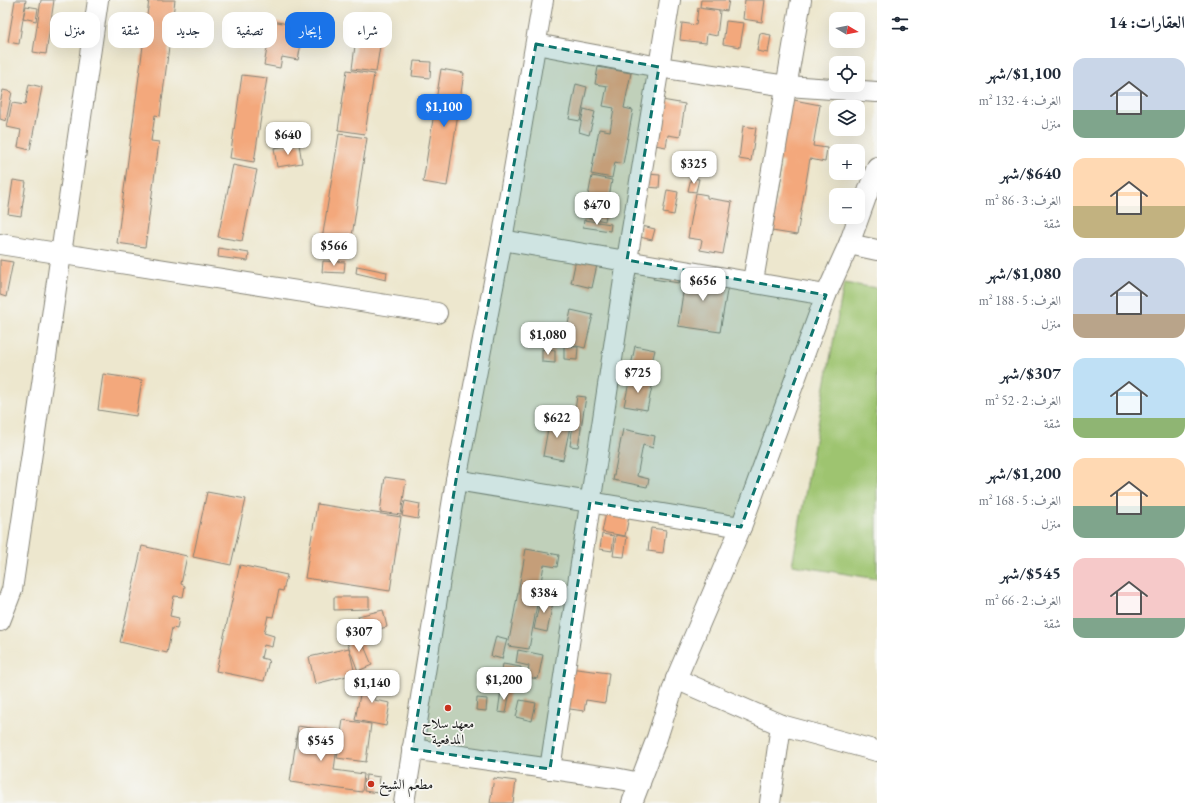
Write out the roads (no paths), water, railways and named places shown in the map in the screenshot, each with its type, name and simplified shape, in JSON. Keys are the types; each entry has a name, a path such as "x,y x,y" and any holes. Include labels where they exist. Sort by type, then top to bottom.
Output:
{"street":[{"path":"0,621 12,590 98,0"},
{"path":"404,803 456,480 502,240 543,0"},
{"path":"550,769 627,260 670,0"},
{"path":"752,281 787,86 800,0"},
{"path":"536,44 659,66 787,86 877,92"},
{"path":"632,803 657,738 676,679 741,527 826,295 849,244 877,166"},
{"path":"502,240 752,281 826,295"},
{"path":"0,244 437,313"},
{"path":"849,244 877,250"},
{"path":"456,480 741,527"},
{"path":"676,679 781,725 877,751"},
{"path":"770,803 781,725"},
{"path":"412,749 640,783"}],"place":[{"name":"معهد سلاح المدفعية","path":"448,708"},
{"name":"مطعم الشيخ","path":"371,784"}]}
